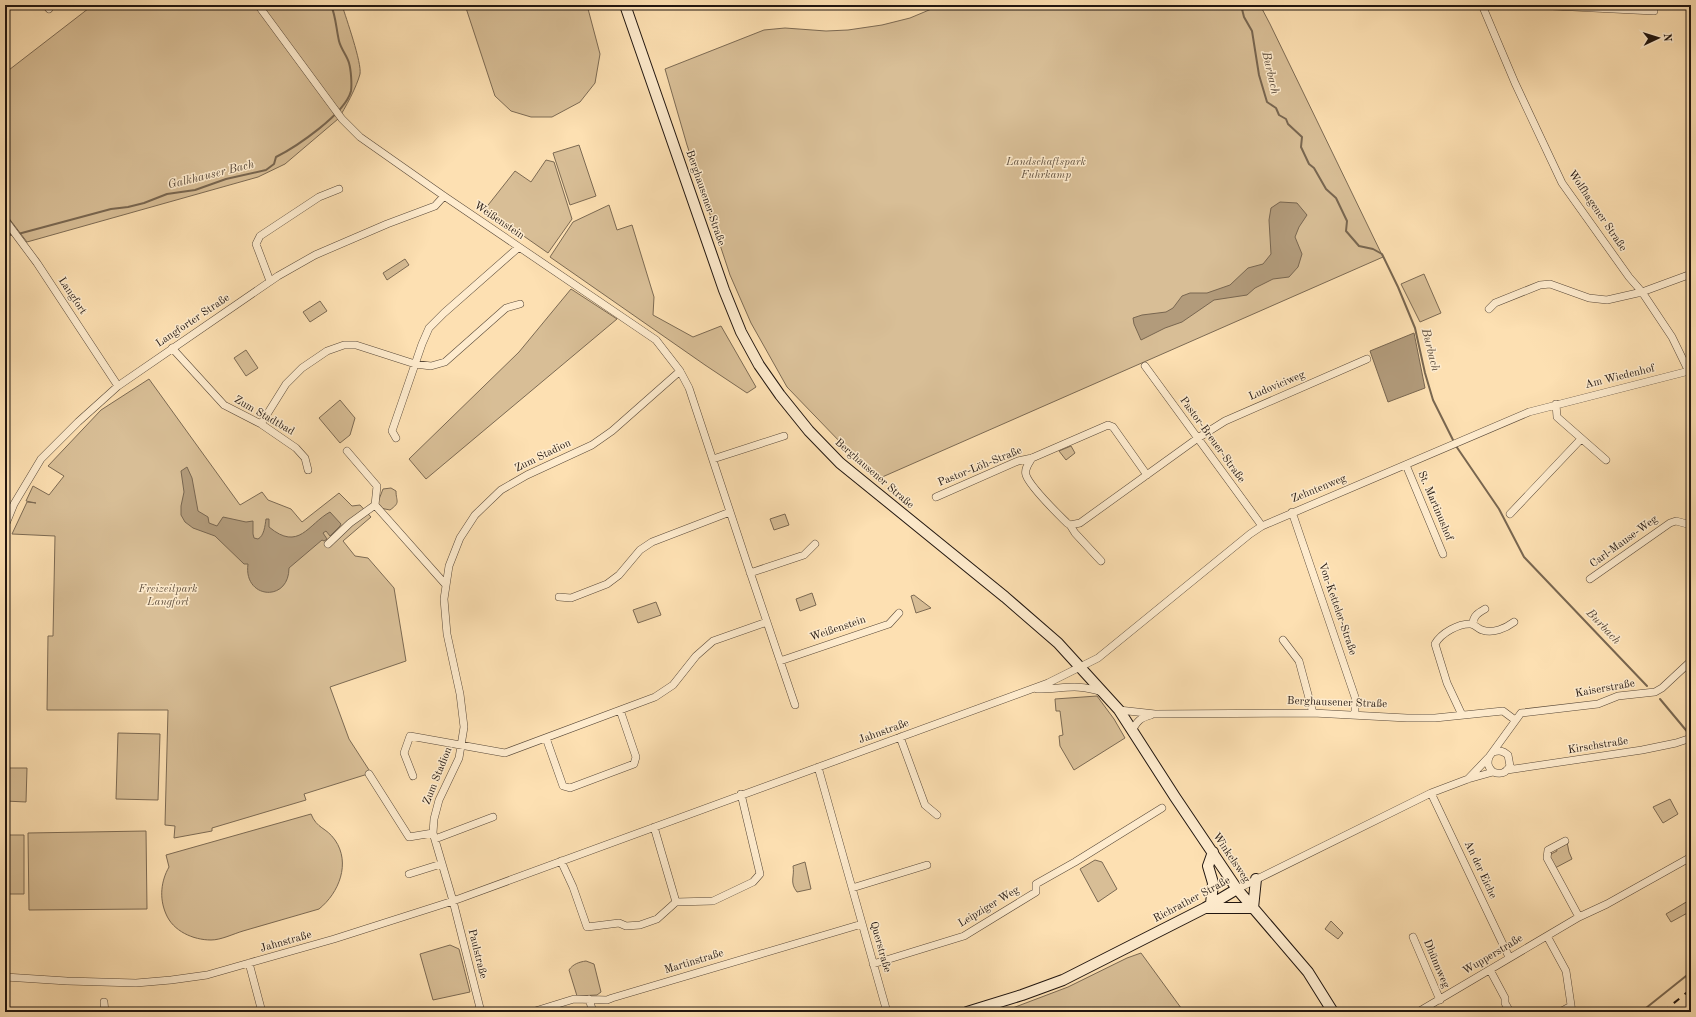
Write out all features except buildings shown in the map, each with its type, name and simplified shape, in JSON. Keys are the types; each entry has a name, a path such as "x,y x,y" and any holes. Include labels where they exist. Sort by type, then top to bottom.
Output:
{"main road":[{"name":"Berghausener Straße","path":"625,5 724,290 742,332 759,365 780,395 810,432 840,463 1021,610 1058,643 1119,710"},
{"name":"Winkelsweg","path":"1119,710 1237,889 1308,972 1333,1012"},
{"path":"1213,852 1208,866 1213,883 1208,906 1253,908 1256,879"},
{"name":"Richrather Straße","path":"967,1012 1022,995 1063,980 1208,906 1237,889"}],"street":[{"name":"Weißenstein","path":"258,5 342,119 360,137 656,340 680,371 689,388 795,705"},
{"name":"Wolfhagener Straße","path":"1482,5 1515,83 1562,183 1629,277 1642,292 1672,337 1690,373"},
{"path":"1532,5 1654,11"},
{"path":"270,281 256,244 260,236 319,197 339,189"},
{"name":"Langforter Straße","path":"5,526 14,504 41,459 72,427 118,386 270,281 315,255 387,224 435,206 444,196"},
{"name":"Langfort","path":"7,223 118,386"},
{"path":"396,438 392,431 429,328 519,247"},
{"path":"1489,309 1495,303 1540,285 1550,284 1589,298 1606,300 1642,292 1691,274"},
{"path":"261,424 286,384 302,368 327,351 344,345 356,345 415,364 431,366 445,362 506,308 520,304"},
{"name":"Zum Stadtbad","path":"172,348 224,406 261,424 296,448 305,458 308,470"},
{"name":"Ludoviciweg","path":"1198,438 1225,421 1367,359"},
{"name":"Pastor-Breuer-Straße","path":"1145,366 1262,526"},
{"name":"Zum Stadion","path":"453,901 434,836 434,819 439,800 459,758 464,727 464,712 447,634 444,599 449,566 460,538 475,516 501,490 527,475 592,444 612,430 680,371"},
{"name":"Am Wiedenhof","path":"1556,404 1690,373"},
{"path":"1556,404 1557,416 1606,460"},
{"name":"Zehntenweg","path":"1081,667 1098,658 1250,534 1262,526 1529,412 1556,404"},
{"name":"Pastor-Löh-Straße","path":"936,497 1018,461 1032,458 1108,425 1113,427 1147,475"},
{"path":"712,459 784,436"},
{"path":"1070,525 1080,523 1198,438"},
{"path":"1510,514 1581,439"},
{"path":"347,451 377,486 375,505 446,585"},
{"name":"Pastor-Löh-Straße","path":"1032,458 1026,467 1026,474 1032,484 1101,561"},
{"name":"St. Martinushof","path":"1406,465 1443,554"},
{"path":"328,544 350,523 375,505"},
{"path":"559,597 571,598 607,584 619,575 640,550 652,542 730,512"},
{"name":"Von-Ketteler-Straße","path":"1292,512 1356,697 1355,715"},
{"name":"Carl-Mause-Weg","path":"1590,579 1670,523 1676,521 1691,525"},
{"path":"750,573 804,555 815,544"},
{"path":"1473,624 1473,619 1476,615 1485,609"},
{"name":"Weißenstein","path":"780,661 889,624 899,613"},
{"path":"413,776 404,753 410,736 462,746 505,752 655,697 674,685 696,656 713,641 767,622"},
{"path":"1462,715 1447,683 1434,644 1439,637 1463,625 1473,624 1482,630 1492,631 1508,626 1514,622"},
{"path":"1283,640 1299,661 1314,713"},
{"name":"Kaiserstraße","path":"1516,720 1521,713 1532,710 1598,704 1618,696 1654,692 1662,688 1691,661"},
{"name":"Jahnstraße","path":"5,977 136,983 171,980 207,974 334,939 453,901 741,794 818,768 1033,689 1081,667"},
{"name":"Jahnstraße","path":"1033,689 1077,686 1103,692"},
{"path":"546,738 563,786 570,788 634,764 636,757 620,710"},
{"name":"Berghausener Straße","path":"1119,710 1155,714 1314,713 1407,718 1435,718 1503,711 1516,720"},
{"name":"Berghausener Straße","path":"1132,731 1137,721 1141,718 1155,714"},
{"path":"1507,731 1506,753 1510,760 1510,766 1503,773 1493,772 1487,763 1488,758 1507,731 1516,720"},
{"path":"900,738 925,805 937,815"},
{"name":"Kirschstraße","path":"1507,770 1642,750 1676,743 1689,738"},
{"path":"1493,752 1498,750 1506,753"},
{"name":"Richrather Straße","path":"1468,779 1488,758"},
{"name":"Querstraße","path":"818,768 887,1012"},
{"name":"Richrather Straße","path":"1237,889 1431,793 1468,779 1493,772"},
{"path":"370,774 409,837 434,836 494,817"},
{"name":"An der Eiche","path":"1431,793 1509,957"},
{"path":"561,861 573,886 587,927 619,923 626,926 640,925 657,919 676,902 713,901 753,882 760,874 741,794"},
{"name":"Leipziger Weg","path":"873,964 964,936 1036,892 1036,884 1076,862 1162,808"},
{"path":"654,827 676,902"},
{"path":"1565,841 1548,850 1547,858 1580,917"},
{"name":"Wupperstraße","path":"1418,1012 1490,970 1509,957 1691,857"},
{"path":"409,874 441,864"},
{"path":"852,888 927,865"},
{"name":"Paulstraße","path":"453,901 481,1012"},
{"name":"Martinstraße","path":"532,1012 574,999 589,1000 612,998 862,924"},
{"path":"1547,936 1566,970 1572,1009 1560,1012"},
{"name":"Dhünnweg","path":"1413,937 1440,1000"},
{"path":"249,963 262,1012"},
{"path":"1490,970 1505,998 1505,1003 1510,1012"},
{"path":"589,1000 593,1012"},
{"path":"104,1002 105,1012"}],"green space":[{"path":"93,5 342,5 359,60 360,74 356,85 338,119 285,164 258,177 27,242 5,213 5,73"},
{"path":"465,5 587,5 600,54 595,83 580,102 552,117 531,117 511,111 495,96"},
{"name":"Landschaftspark Fuhrkamp","path":"941,5 1260,5 1383,257 880,478 871,474 787,387 751,323 730,275 687,145 665,69 764,30 785,28 826,31 848,30 882,25 910,18"},
{"path":"579,145 596,196 570,205 553,153"},
{"path":"546,160 554,162 572,219 548,253 485,209 515,171 531,182"},
{"path":"609,205 617,230 632,225 654,297 653,315 693,337 721,326 756,387 747,393 550,257 573,222"},
{"path":"405,259 409,265 387,280 383,273"},
{"path":"1424,274 1441,313 1420,322 1401,284"},
{"path":"571,289 617,319 426,479 409,459 519,352"},
{"path":"320,301 327,311 310,322 303,312"},
{"path":"246,350 258,368 246,376 234,358"},
{"name":"Freizeitpark Langfort","path":"149,379 240,505 262,492 268,500 291,509 302,522 339,493 352,506 360,505 371,517 343,541 355,556 368,558 394,588 406,661 330,687 349,739 371,773 304,794 306,800 212,828 212,831 174,838 175,826 165,825 168,710 47,710 48,636 53,636 55,536 12,534 27,502 36,503 26,501 33,486 49,495 64,476 48,466 101,410"},
{"path":"340,400 355,418 350,435 340,443 319,418"},
{"path":"1071,446 1075,453 1066,460 1059,451"},
{"path":"391,488 396,491 397,503 390,510 380,508 378,502 383,489"},
{"path":"785,514 789,525 774,530 770,519"},
{"path":"812,593 816,605 800,611 796,599"},
{"path":"914,595 931,608 916,613 911,596"},
{"path":"656,602 661,615 638,623 633,610"},
{"path":"1097,696 1114,719 1125,738 1074,770 1060,746 1059,736 1063,735 1060,711 1056,711 1055,699"},
{"path":"118,733 160,734 158,800 116,799"},
{"path":"5,768 27,768 26,802 5,801"},
{"path":"1670,799 1678,814 1663,823 1653,807"},
{"path":"311,814 316,823 335,840 340,849 342,858 342,868 337,886 332,895 319,909 215,940 204,940 184,933 169,920 162,902 164,878 169,867 166,855"},
{"path":"146,831 147,909 29,910 28,833"},
{"path":"5,835 24,835 24,894 5,894"},
{"path":"1567,842 1572,859 1555,868 1550,858 1551,854 1557,851 1556,848"},
{"path":"1095,860 1102,862 1117,889 1098,902 1080,869"},
{"path":"805,862 811,889 797,892 793,885 793,866"},
{"path":"1688,901 1691,911 1671,922 1666,914"},
{"path":"1331,921 1343,933 1338,939 1325,929"},
{"path":"450,945 459,949 470,992 433,1000 420,954"},
{"path":"1141,953 1184,1012 1011,1012 1010,1009 1068,987 1127,958"},
{"path":"586,961 594,964 601,992 597,995 577,996 569,970 572,966"}],"shaded area":[{"path":"1280,202 1297,203 1307,215 1299,227 1295,237 1302,254 1298,267 1289,277 1273,279 1255,288 1247,295 1214,300 1182,322 1165,328 1141,340 1133,318 1142,315 1166,312 1173,308 1182,296 1190,293 1207,293 1230,285 1248,268 1263,264 1271,254 1269,220 1271,208"},
{"path":"1414,333 1425,388 1388,402 1370,351"},
{"path":"187,467 192,478 198,511 208,517 209,523 217,526 223,517 246,522 253,521 254,538 258,539 265,528 266,519 269,519 269,527 279,534 288,537 296,536 309,529 330,512 341,524 330,536 326,531 323,533 327,539 324,541 322,540 289,568 287,579 282,587 275,591 267,592 259,590 252,584 248,576 248,564 244,564 215,536 193,528 185,522 181,515 184,492 181,471"}],"waterway":[{"name":"Galkhauser Bach","path":"18,234 111,209 144,203 167,194 195,190 226,179 266,170 274,164 276,157 307,138 340,110 351,91 350,66 339,41 331,5"},
{"name":"Burbach","path":"1241,5 1244,17 1252,31 1259,75 1267,102 1276,108 1279,115 1286,119 1288,124 1302,137 1301,147 1309,164 1314,168 1326,189 1336,198 1347,221 1346,231 1359,246 1373,249 1382,254 1415,328 1425,373 1433,400 1454,442"},
{"name":"Galkhauser Bach","path":"5,236 14,234"},
{"name":"Burbach","path":"1456,446 1499,509 1524,557 1647,686"},
{"name":"Burbach","path":"1660,699 1690,735"},
{"path":"1641,1012 1691,972"}],"railway":[{"path":"1663,1012 1691,989"}]}
